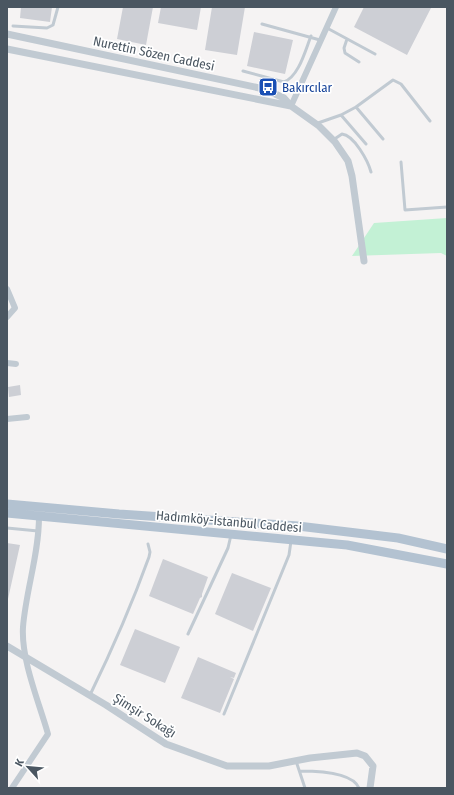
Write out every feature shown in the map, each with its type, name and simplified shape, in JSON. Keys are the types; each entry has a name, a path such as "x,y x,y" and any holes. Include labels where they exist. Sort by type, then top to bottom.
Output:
{"main road":[{"name":"Hadımköy-İstanbul Caddesi","path":"7,504 119,514 298,526 398,538 447,549"},
{"name":"Hadımköy-İstanbul Caddesi","path":"7,513 347,545 447,564"}],"street":[{"path":"291,106 336,7"},
{"name":"Nurettin Sözen Caddesi","path":"7,34 264,90 279,95 291,106 316,124 333,140 348,160 352,176 364,261"},
{"name":"Nurettin Sözen Caddesi","path":"7,49 291,106"},
{"path":"7,290 16,308 7,317"},
{"path":"7,363 16,364"},
{"path":"7,419 27,417"},
{"path":"12,788 48,734 26,657 23,628 38,531 38,517"},
{"name":"Şimşir Sokağı","path":"7,646 90,695 166,744 228,766 269,766 358,753 365,756 373,766 370,788"}],"lane":[{"path":"13,26 47,28 53,25 58,7"},
{"path":"262,24 311,36 320,40"},
{"path":"326,28 375,54"},
{"path":"243,71 284,82 290,80 295,73 311,36"},
{"path":"347,39 344,48 345,53 359,62"},
{"path":"316,124 341,115 393,80 401,84 430,121"},
{"path":"356,106 383,139"},
{"path":"341,115 366,144"},
{"path":"333,140 342,134 347,135 364,154 371,172"},
{"path":"401,162 405,210 447,207"},
{"path":"7,528 38,531"},
{"path":"188,634 228,548 231,534"},
{"path":"224,714 289,555 292,540"},
{"path":"90,695 105,666 136,592 149,557 150,552 148,544"},
{"path":"296,761 305,788"},
{"path":"300,771 326,772 338,775 355,782 359,788"}],"green space":[{"path":"447,218 447,256 441,253 352,256 374,223"}],"building":[{"path":"21,7 52,7 50,22 20,18"},
{"path":"123,7 153,7 146,45 117,39"},
{"path":"161,7 201,7 197,30 158,23"},
{"path":"212,7 245,7 237,55 205,50"},
{"path":"364,7 431,8 407,55 354,27"},
{"path":"254,32 293,40 285,74 247,66"},
{"path":"20,385 21,395 9,397 8,387"},
{"path":"7,543 20,545 8,599 7,599"},
{"path":"163,559 208,577 202,597 200,598 193,614 149,596"},
{"path":"232,573 271,588 253,631 215,614"},
{"path":"135,629 180,647 165,683 120,665"},
{"path":"198,657 236,673 234,678 230,677 234,679 220,713 181,698"}],"place":[{"name":"Bakırcılar","path":"268,87"}]}
